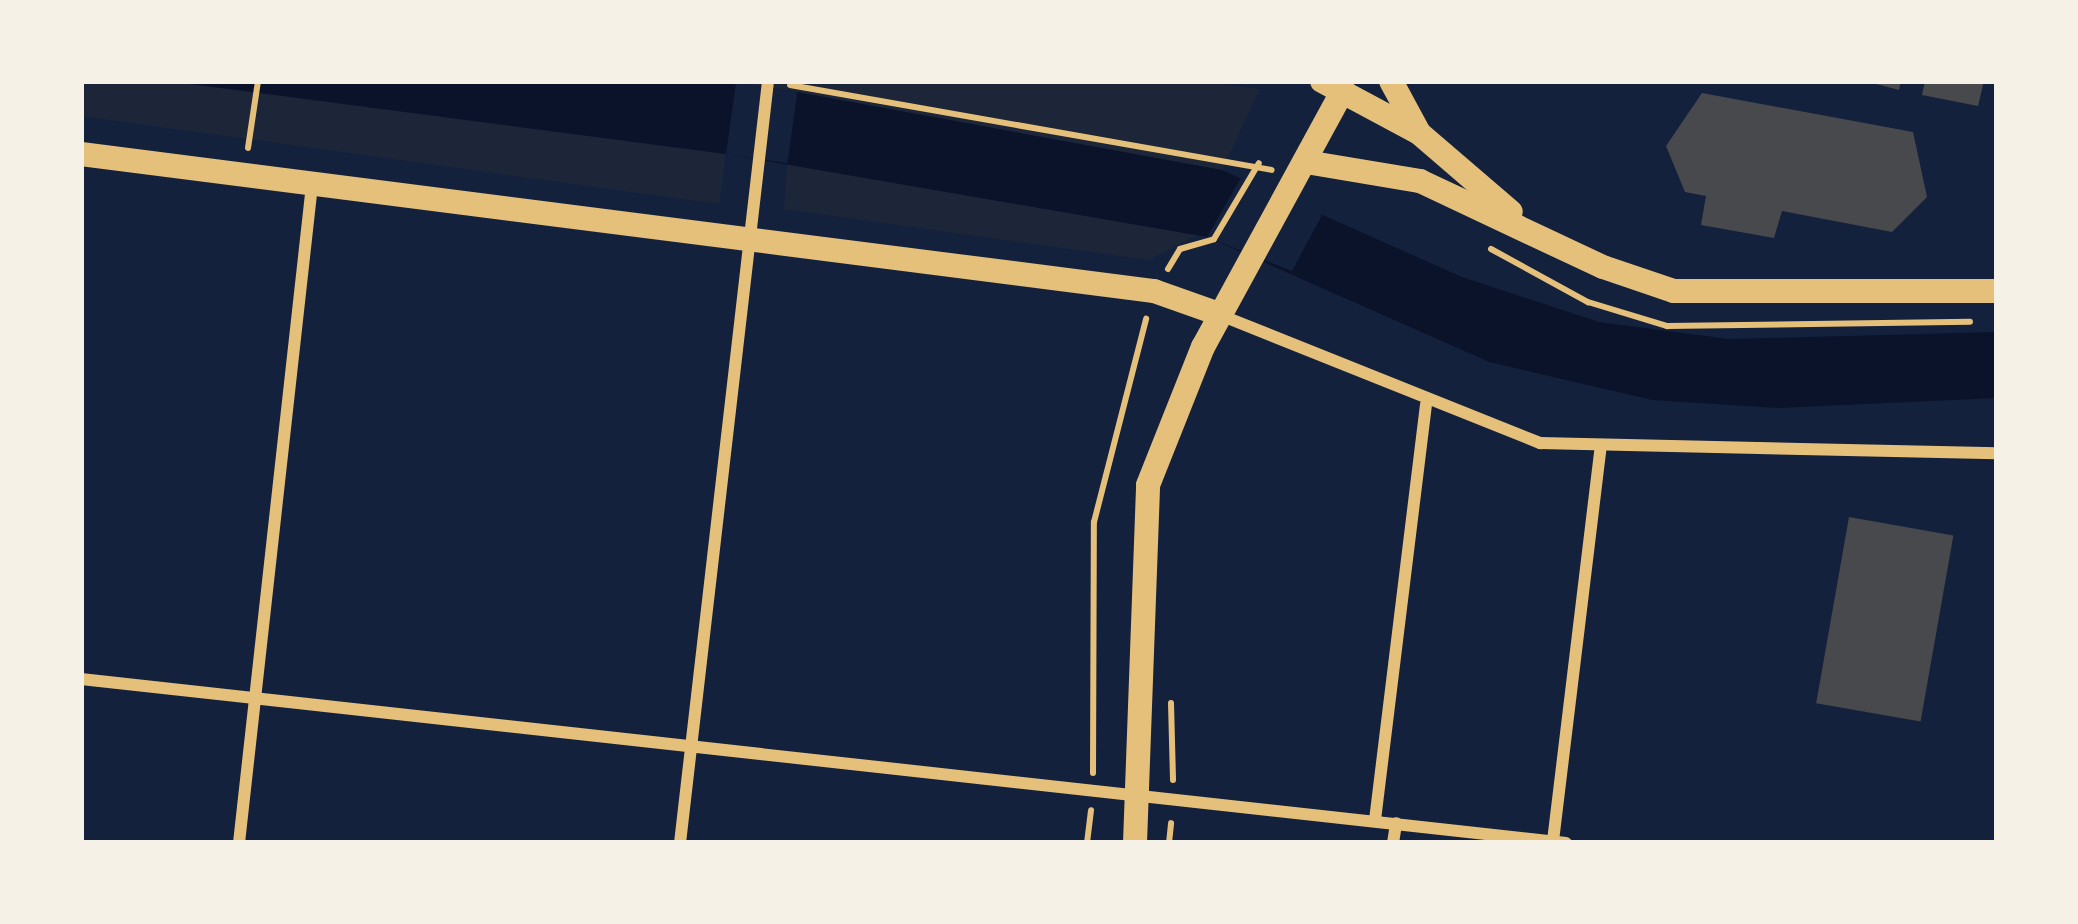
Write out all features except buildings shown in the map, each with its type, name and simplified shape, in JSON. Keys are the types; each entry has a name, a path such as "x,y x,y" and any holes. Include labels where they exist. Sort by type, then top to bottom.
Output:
{"main road":[{"path":"1391,81 1419,134"},
{"path":"1135,843 1148,485 1219,314 1306,162 1332,86 1419,134 1529,228"},
{"path":"81,154 1154,291 1219,314"},
{"path":"1306,162 1403,176 1529,228 1603,267 1674,291 1997,291"}],"street":[{"path":"680,843 768,83"},
{"path":"239,843 312,185"},
{"path":"1219,314 1426,404 1540,443 1600,450 1767,443 1997,453"},
{"path":"1375,820 1426,404"},
{"path":"1553,842 1600,450"},
{"path":"81,679 690,750 1566,843"},
{"path":"1393,843 1396,823"}],"path":[{"path":"245,176 258,81"},
{"path":"768,83 1258,163 1214,239"},
{"path":"1169,843 1171,680"}],"shaded area":[{"path":"81,81 167,81 726,154 719,204 81,116"},
{"path":"167,81 722,81 792,91 1222,170 1462,277 1599,322 1729,339 1997,332 1997,398 1777,408 1652,400 1489,362 1207,237 726,154"},
{"path":"722,81 1198,81 1260,89 1222,170"},
{"path":"787,164 1197,235 1149,260 784,209"}],"pier":[{"path":"736,83 797,92 787,163 726,154"},
{"path":"1242,176 1324,211 1292,271 1207,237"}]}
